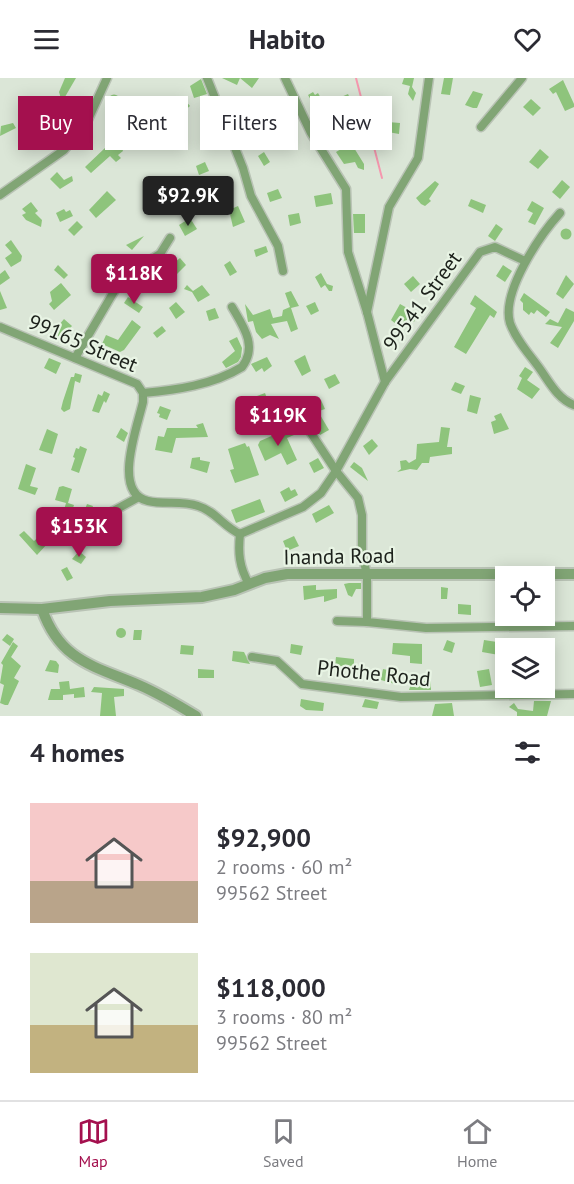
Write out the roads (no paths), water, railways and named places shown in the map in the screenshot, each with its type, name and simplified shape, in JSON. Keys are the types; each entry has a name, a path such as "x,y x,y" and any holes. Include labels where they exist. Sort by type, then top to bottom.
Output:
{"street":[{"path":"0,195 64,150 86,124 107,78"},
{"path":"207,78 243,168 251,196 278,246 283,271"},
{"path":"240,534 303,507 321,493 336,471 385,382 367,312 348,252 346,189 311,133 285,78"},
{"path":"367,312 389,207 418,158 429,78"},
{"path":"481,127 522,78"},
{"path":"560,213 540,234 525,261 508,309 511,324 521,343 559,396 574,405"},
{"path":"75,357 119,283 131,272 160,254 170,238"},
{"name":"99541 Street","path":"385,382 480,252 495,247 525,261"},
{"path":"143,393 184,388 215,379 242,367 250,348 246,334 232,307"},
{"name":"99165 Street","path":"0,327 75,357 140,387 143,393 128,476 128,482 137,498"},
{"path":"270,411 300,420 358,498 362,515 361,543 367,574 366,622"},
{"path":"78,544 106,515 137,498 198,506 240,534"},
{"path":"240,534 238,550 242,572 249,584"},
{"name":"Inanda Road","path":"0,608 42,609 110,601 202,597 217,595 265,578 287,574 574,574"},
{"path":"42,609 54,637 72,656 108,674 165,696 196,716"},
{"path":"336,621 426,628 574,626"},
{"name":"Phothe Road","path":"252,657 277,661 302,684 401,697 574,694"}],"waterway":[{"path":"356,78 382,178"}]}
